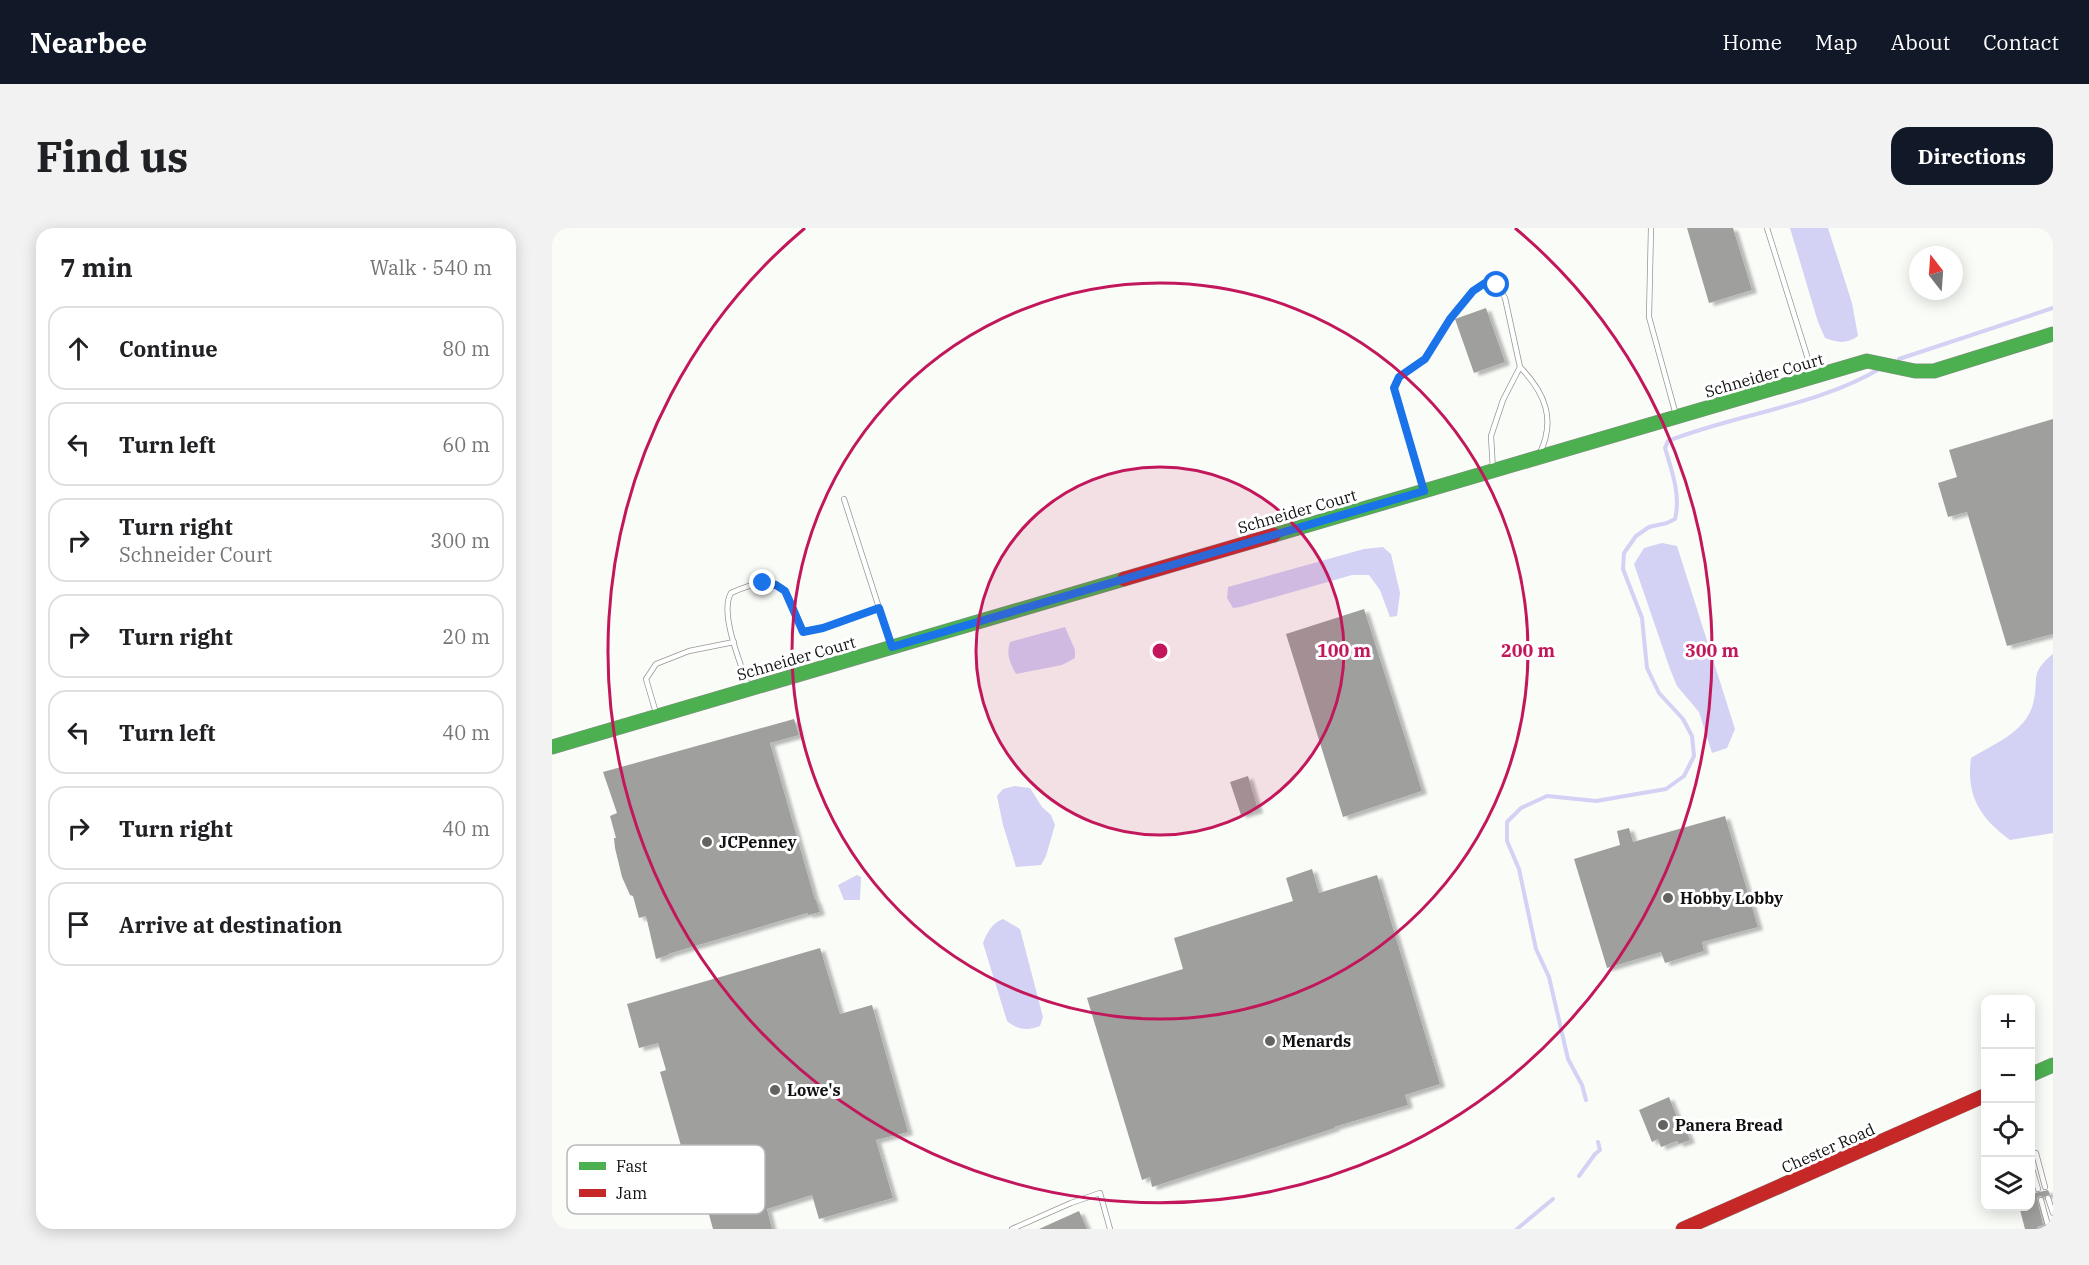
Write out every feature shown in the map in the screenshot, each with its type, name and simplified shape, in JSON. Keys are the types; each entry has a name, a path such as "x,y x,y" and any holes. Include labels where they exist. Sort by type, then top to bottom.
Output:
{"street":[{"name":"Schneider Court","path":"552,747 1867,361 1915,371 1934,371 2053,334"},
{"path":"2035,1073 2053,1065"},
{"name":"Chester Road","path":"1683,1229 1981,1097"}],"lane":[{"path":"1651,228 1649,317 1676,417"},
{"path":"1767,228 1814,377"},
{"path":"1424,491 1394,388 1399,377 1425,359 1450,319 1473,291 1485,283 1497,285 1505,298 1520,367 1542,395 1548,430 1538,458"},
{"path":"1492,471 1491,436 1503,399 1520,367"},
{"path":"844,500 892,647"},
{"path":"749,689 727,618 727,600 731,593 750,585 763,583 776,585 785,591 803,632 823,628 879,608"},
{"path":"657,716 646,679 656,664 689,651 734,642"},
{"path":"2036,1153 2045,1187"},
{"path":"2035,1177 2038,1189"},
{"path":"1012,1229 1100,1193 1110,1229"},
{"path":"2048,1198 2053,1214"},
{"path":"2041,1200 2049,1229"}],"water":[{"path":"1790,228 1828,228 1852,303 1858,336 1854,339 1842,342 1825,338 1818,322"},
{"path":"1662,543 1677,546 1735,729 1727,748 1712,753 1699,712 1677,686 1634,564 1644,548"},
{"path":"1383,547 1391,554 1400,593 1397,616 1390,617 1380,590 1369,575 1352,575 1240,607 1233,608 1227,598 1228,587 1364,549"},
{"path":"1065,627 1075,650 1075,658 1062,665 1016,674 1009,658 1010,642"},
{"path":"2053,654 2053,833 2010,840 1991,823 1977,805 1971,784 1971,758 2007,737 2023,722 2033,704 2036,677 2040,667"},
{"path":"1015,786 1030,788 1042,807 1051,815 1055,825 1041,865 1016,867 997,796 1003,789"},
{"path":"857,875 861,877 860,900 844,900 838,885"},
{"path":"1003,919 1020,929 1043,1017 1040,1026 1035,1028 1019,1028 1007,1021 983,943 993,926"}],"building":[{"path":"1687,228 1733,228 1752,290 1709,303"},
{"path":"1486,308 1505,362 1474,373 1455,319"},
{"path":"2053,419 2053,634 2007,646 1967,512 1948,517 1938,483 1957,477 1949,450"},
{"path":"1364,609 1422,791 1343,817 1286,634"},
{"path":"794,719 799,735 770,743 820,912 808,915 807,913 656,959 646,916 639,918 633,896 630,895 622,877 610,816 617,813 603,772"},
{"path":"1248,776 1258,810 1241,815 1230,782"},
{"path":"1725,816 1758,927 1702,942 1704,951 1665,963 1661,952 1607,968 1574,859 1620,845 1617,831 1629,828 1633,842"},
{"path":"1312,869 1319,893 1377,875 1440,1084 1405,1095 1408,1105 1152,1187 1150,1177 1142,1180 1087,998 1183,969 1174,938 1293,901 1286,878"},
{"path":"820,948 840,1014 872,1005 908,1132 876,1140 893,1198 819,1219 812,1195 767,1209 772,1229 713,1229 709,1214 765,1214 765,1145 681,1145 660,1072 666,1070 658,1043 639,1048 627,1004"},
{"path":"1669,1097 1690,1140 1679,1144 1677,1141 1661,1147 1658,1139 1652,1142 1639,1110"},
{"path":"2048,1190 2050,1194 2037,1198 2043,1225 2037,1229 2025,1229 2020,1211 2035,1211 2035,1193"},
{"path":"1079,1211 1087,1229 1039,1229"}],"waterway":[{"path":"1899,359 2053,308"},
{"path":"1586,1100 1582,1085 1568,1059 1549,977 1536,949 1519,869 1507,841 1507,822 1521,808 1547,796 1596,801 1666,789 1684,776 1694,756 1692,736 1683,719 1659,693 1647,668 1642,618 1623,569 1624,553 1636,536 1649,527 1675,519 1676,492 1665,448 1668,441 1831,392 1881,368"},
{"path":"1579,1176 1600,1150 1598,1142"},
{"path":"1517,1229 1553,1199"}],"traffic: fast":[{"path":"1274,535 1867,361 1915,371 1934,371 2053,334"},
{"path":"552,747 1124,579"},
{"path":"2035,1073 2053,1065"}],"traffic: jam":[{"path":"1124,579 1274,535"},
{"path":"1683,1229 1981,1097"}],"place":[{"name":"JCPenney","path":"707,842"},
{"name":"Hobby Lobby","path":"1668,898"},
{"name":"Menards","path":"1270,1041"},
{"name":"Lowe's","path":"775,1090"},
{"name":"Panera Bread","path":"1663,1125"}],"route":[{"path":"763,583 776,585 785,591 803,632 823,628 879,608 892,647 1424,491 1394,388 1399,377 1425,359 1450,319 1473,291 1485,283 1497,285"}]}
